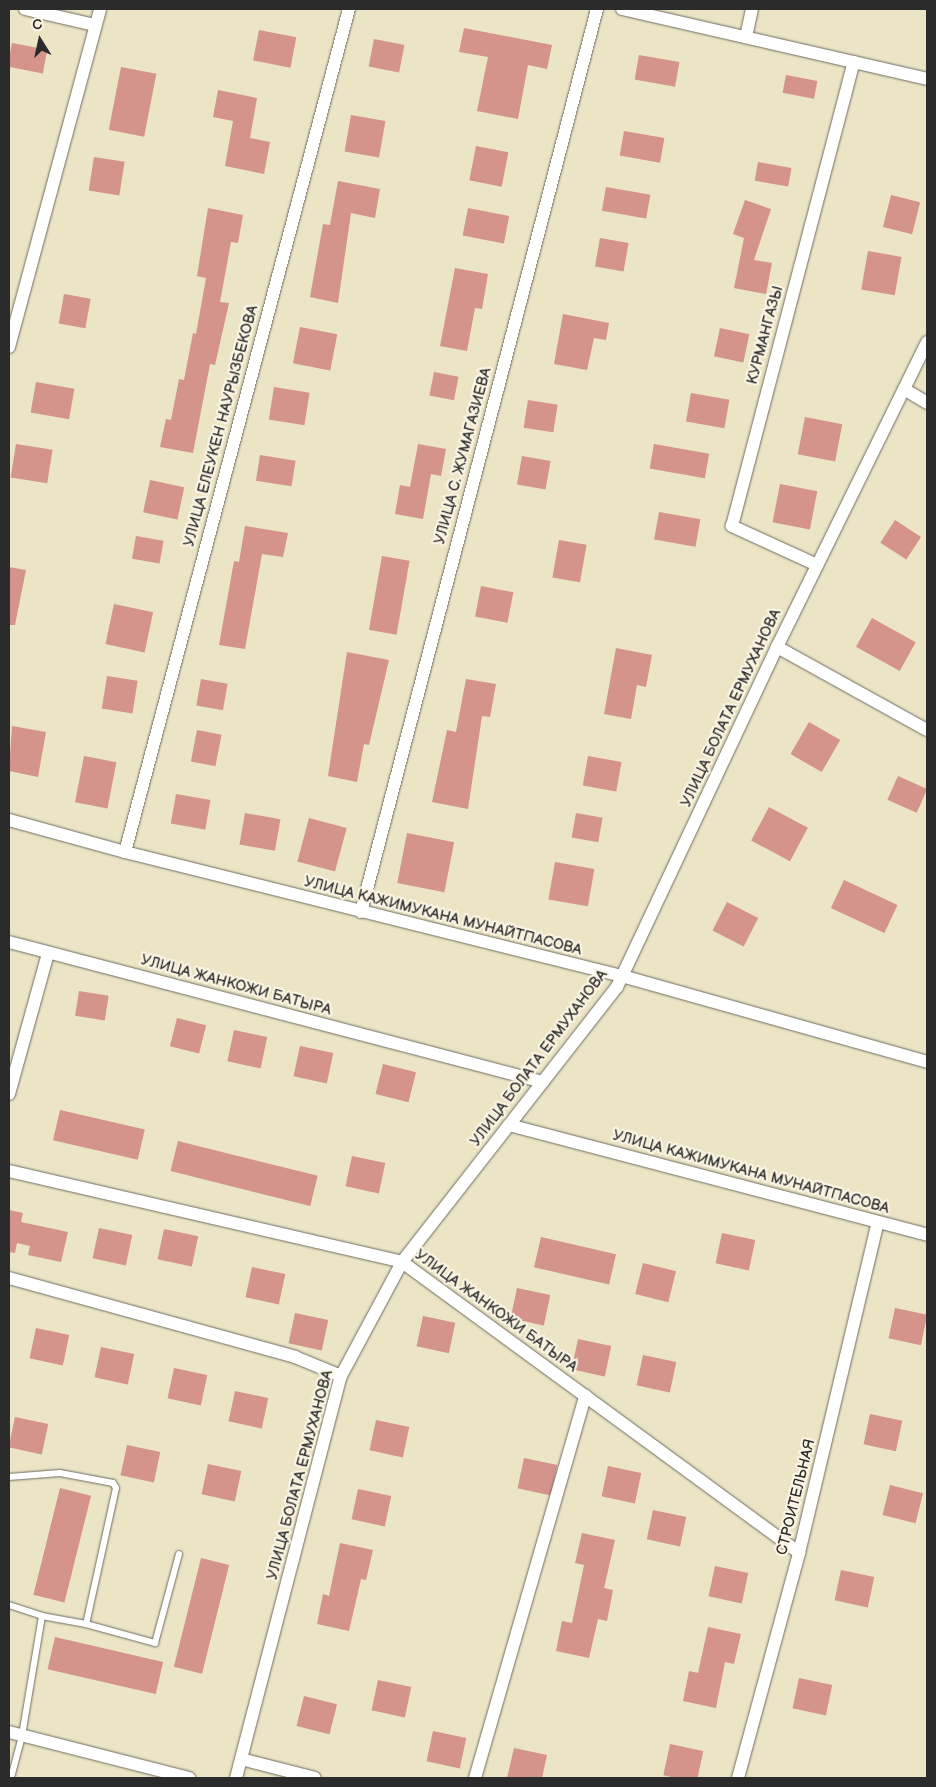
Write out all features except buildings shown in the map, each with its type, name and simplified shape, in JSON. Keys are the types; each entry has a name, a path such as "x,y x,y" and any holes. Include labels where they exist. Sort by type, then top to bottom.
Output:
{"street":[{"path":"25,9 95,25"},
{"path":"9,347 100,9"},
{"name":"УЛИЦА ЕЛЕУКЕН НАУРЫЗБЕКОВА","path":"125,852 350,9"},
{"name":"УЛИЦА С. ЖУМАГАЗИЕВА","path":"361,912 597,9"},
{"path":"622,9 927,78"},
{"path":"746,37 752,9"},
{"name":"КУРМАНГАЗЫ","path":"817,565 732,526 854,62"},
{"name":"УЛИЦА БОЛАТА ЕРМУХАНОВА","path":"236,1778 341,1376 402,1262 543,1082 622,976 777,647 927,342"},
{"path":"904,389 927,403"},
{"path":"777,647 927,730"},
{"name":"УЛИЦА КАЖИМУКАНА МУНАЙТПАСОВА","path":"9,820 125,852 622,976 927,1062"},
{"name":"УЛИЦА ЖАНКОЖИ БАТЫРА","path":"9,942 543,1082"},
{"path":"9,1094 48,953"},
{"name":"УЛИЦА КАЖИМУКАНА МУНАЙТПАСОВА","path":"509,1125 927,1235"},
{"name":"УЛИЦА ЖАНКОЖИ БАТЫРА","path":"9,1171 402,1262 799,1553"},
{"name":"СТРОИТЕЛЬНАЯ","path":"738,1778 799,1553 878,1222"},
{"path":"9,1278 295,1357 341,1376"},
{"path":"475,1778 584,1396"},
{"path":"9,1732 189,1778"},
{"path":"241,1758 315,1778"}],"lane":[{"path":"9,1477 60,1473 113,1483 116,1488 86,1624"},
{"path":"9,1605 42,1616 86,1624 155,1643 180,1554"},
{"path":"11,1778 22,1736 42,1616"}]}
